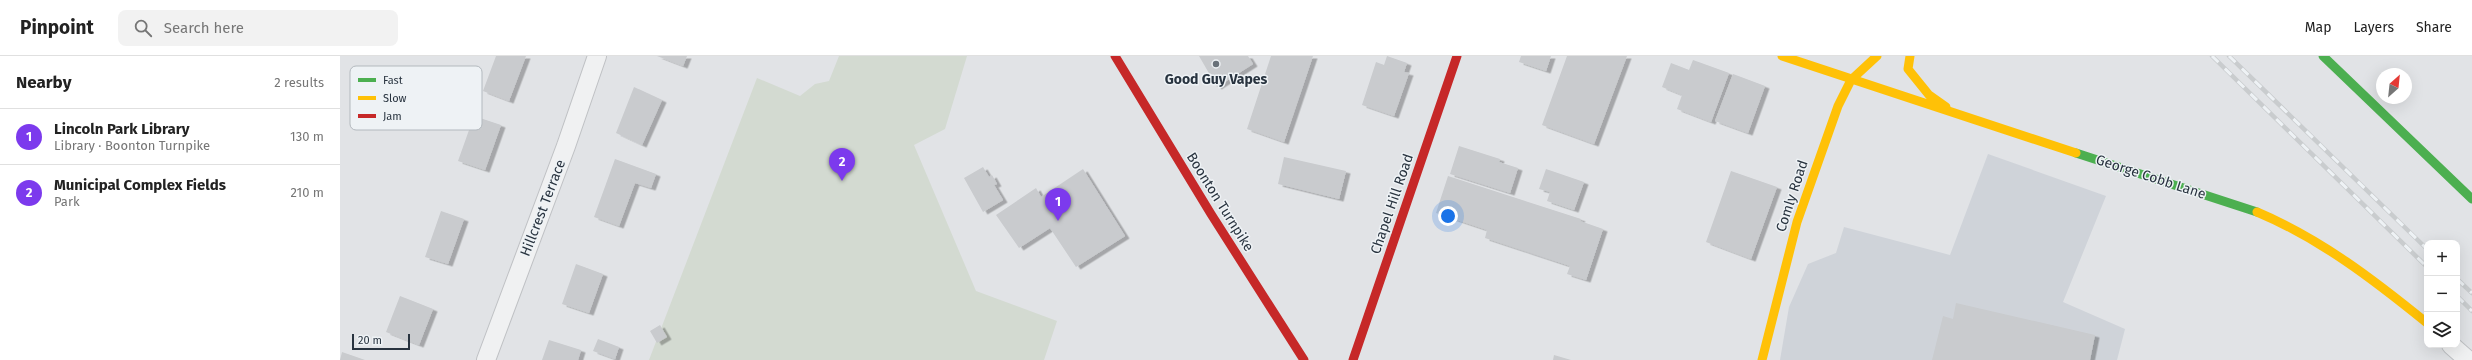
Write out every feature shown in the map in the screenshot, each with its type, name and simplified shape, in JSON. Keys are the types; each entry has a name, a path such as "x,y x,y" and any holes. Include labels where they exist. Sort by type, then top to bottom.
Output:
{"main road":[{"name":"Boonton Turnpike","path":"1115,56 1215,221 1304,360"},
{"name":"Chapel Hill Road","path":"1354,360 1457,56"},
{"name":"George Cobb Lane","path":"1782,56 1958,116 2032,138 2259,214 2338,255 2374,280 2424,321"},
{"name":"Comly Road","path":"1762,360 1798,222 1838,106 1852,80 1877,56"},
{"path":"1910,56 1908,69 1929,95 1958,116"},
{"path":"2324,56 2472,199"}],"street":[{"name":"Hillcrest Terrace","path":"486,360 566,146 597,56"},
{"path":"2454,348 2468,360"}],"shaded area":[{"path":"839,56 967,56 945,129 914,145 976,291 1057,321 1044,360 649,360 757,78 800,96 815,84 829,81"},
{"path":"1988,154 2106,196 2063,302 2125,329 2117,360 1780,360 1789,307 1808,264 1836,253 1844,227 1950,255"}],"building":[{"path":"496,56 526,56 509,101 483,91"},
{"path":"657,56 687,56 683,66"},
{"path":"1199,56 1248,56 1253,64 1217,87"},
{"path":"1271,56 1313,56 1284,142 1247,129"},
{"path":"1387,56 1407,63 1404,72 1409,73 1394,116 1362,105 1376,62 1384,65"},
{"path":"1521,56 1551,56 1546,71 1519,62"},
{"path":"1567,56 1627,56 1594,144 1542,125"},
{"path":"1693,60 1729,73 1711,122 1677,109 1682,95 1662,87 1671,63 1689,70"},
{"path":"1733,74 1765,86 1748,133 1715,121"},
{"path":"634,87 662,100 642,145 616,133"},
{"path":"482,119 501,125 485,170 458,161 469,130 482,130"},
{"path":"1459,146 1500,159 1499,162 1518,168 1510,193 1450,174"},
{"path":"1284,157 1346,171 1339,199 1278,184"},
{"path":"615,159 656,174 651,188 635,183 619,226 594,217"},
{"path":"983,167 989,177 992,175 997,184 994,185 1003,200 983,212 964,178"},
{"path":"1083,169 1125,236 1076,267 1050,228 1019,248 996,215 1036,188 1041,197"},
{"path":"1546,169 1584,182 1574,210 1547,201 1550,192 1539,189"},
{"path":"1731,171 1777,187 1751,259 1706,242"},
{"path":"1448,176 1581,219 1580,221 1603,229 1586,280 1567,274 1570,266 1485,238 1487,230 1436,213"},
{"path":"441,211 464,219 448,264 425,257"},
{"path":"576,264 603,274 589,313 562,304"},
{"path":"400,296 433,309 419,345 386,332"},
{"path":"1956,303 2095,335 2090,360 1932,360 1943,316 1953,319"},
{"path":"660,325 667,337 657,343 650,331"},
{"path":"598,339 619,347 615,359 593,351"},
{"path":"549,340 581,350 578,360 542,360"},
{"path":"342,352 365,360 340,360"},
{"path":"1554,355 1571,360 1553,360"}],"railway":[{"path":"2212,56 2424,264"},
{"path":"2229,56 2424,246"},
{"path":"2460,282 2472,293"},
{"path":"2460,299 2472,311"}],"traffic: fast":[{"path":"2323,56 2472,199"},
{"path":"2076,153 2257,212"}],"traffic: slow":[{"path":"1782,56 2076,153"},
{"path":"1762,360 1797,222 1838,106 1851,80 1877,56"},
{"path":"1910,56 1908,69 1929,95 1946,107"},
{"path":"2257,212 2281,223 2325,248 2367,276 2424,321"}],"traffic: jam":[{"path":"1115,56 1211,214 1304,360"},
{"path":"1353,360 1457,56"}],"place":[{"name":"Good Guy Vapes","path":"1216,64"},
{"name":"Municipal Complex Fields","path":"842,181"},
{"name":"Lincoln Park Library","path":"1058,221"}]}
